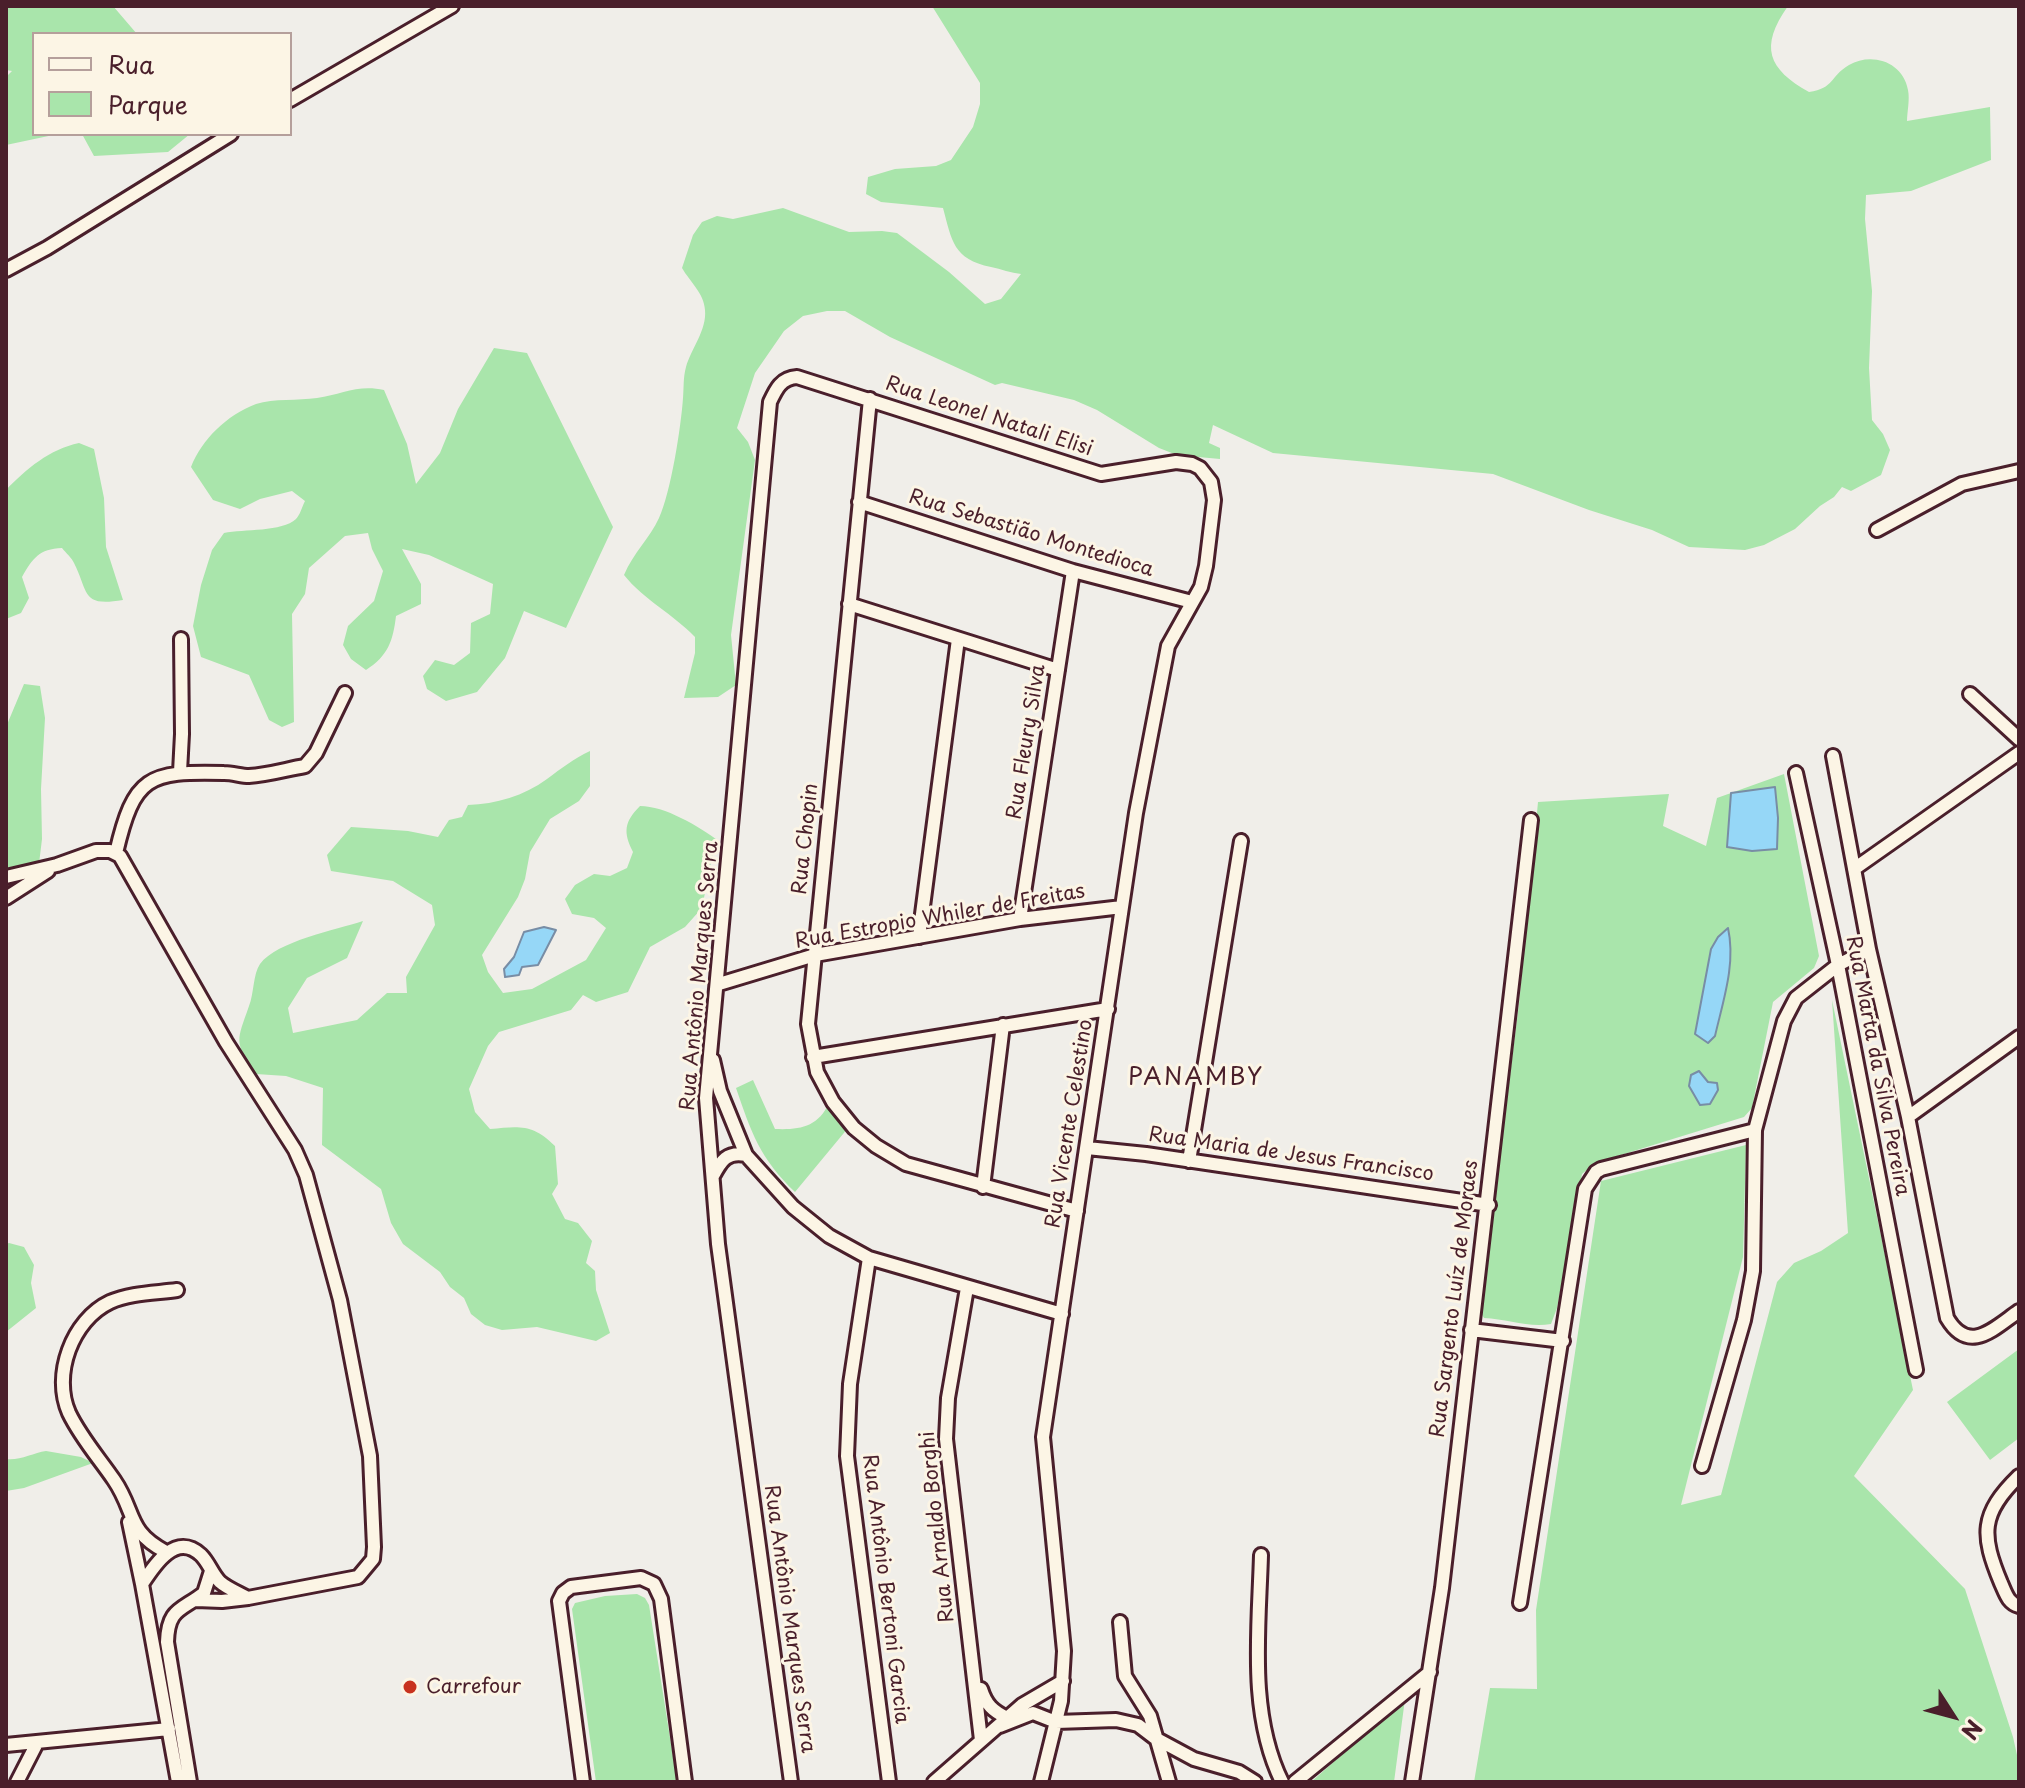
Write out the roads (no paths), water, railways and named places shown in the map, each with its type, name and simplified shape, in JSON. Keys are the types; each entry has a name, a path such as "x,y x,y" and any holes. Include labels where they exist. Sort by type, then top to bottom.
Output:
{"street":[{"path":"292,99 452,6"},
{"path":"6,270 228,136"},
{"name":"Rua Leonel Natali Elisi","path":"797,377 1101,474 1176,462 1200,468 1211,482"},
{"name":"Rua Antônio Marques Serra","path":"791,1782 711,1179 706,1098 719,984 770,402 784,380 797,377"},
{"name":"Rua Chopin","path":"870,399 808,1024 813,1057 817,1072 833,1102 854,1128 906,1164 1077,1211"},
{"path":"1877,530 1962,484 2019,471"},
{"name":"Rua Vicente Celestino","path":"1041,1782 1056,1722 1064,1651 1043,1437 1122,907 1161,675 1172,637 1201,587 1214,500 1211,482"},
{"name":"Rua Sebastião Montedioca","path":"859,502 1073,571 1192,602"},
{"name":"Rua Fleury Silva","path":"1020,919 1073,571"},
{"path":"849,604 1058,670"},
{"path":"180,772 181,639"},
{"path":"919,937 958,639"},
{"path":"190,1782 167,1642 167,1628 173,1614 184,1604 196,1600 248,1598 358,1577 373,1559 370,1456 361,1398 315,1203 295,1150 226,1042 116,853 123,822 135,796 155,779 180,772 247,776 305,766 316,753 345,693"},
{"path":"1970,694 2019,739"},
{"path":"1854,869 2019,753"},
{"name":"Rua Marta da Silva Pereira","path":"1833,756 1869,949 1908,1117 1947,1318 1955,1331 1974,1338 1991,1331 2019,1311"},
{"name":"Rua Marta da Silva Pereira","path":"1796,773 1838,965 1916,1369"},
{"name":"Rua Sargento Luíz de Moraes","path":"1412,1782 1442,1588 1471,1330 1489,1205 1531,820"},
{"path":"1189,1161 1241,841"},
{"path":"6,877 57,865 96,851 116,853"},
{"path":"6,898 57,865"},
{"name":"Rua Estropio Whiler de Freitas","path":"719,984 815,955 1020,919 1122,907"},
{"path":"1702,1466 1744,1320 1753,1271 1755,1130 1789,1009 1796,998 1838,965 1869,949"},
{"path":"813,1057 1108,1009"},
{"path":"983,1187 1003,1025"},
{"path":"1908,1117 2019,1037"},
{"path":"710,1049 720,1091 746,1155 807,1220 869,1258 1062,1314"},
{"path":"1520,1603 1585,1189 1596,1172 1755,1130"},
{"name":"Rua Maria de Jesus Francisco","path":"1087,1148 1489,1205"},
{"path":"711,1179 721,1159 728,1155 746,1155"},
{"name":"Rua Antônio Bertoni Garcia","path":"869,1258 850,1384 847,1456 889,1776"},
{"name":"Rua Arnaldo Borghi","path":"967,1288 948,1398 946,1439 981,1740"},
{"path":"166,1552 143,1538 116,1483 87,1444 69,1413 63,1395 63,1378 66,1359 82,1326 107,1303 124,1297 177,1290"},
{"path":"1471,1330 1563,1341"},
{"path":"2014,1603 1992,1561 1987,1528 2001,1494 2019,1476"},
{"path":"127,1507 178,1782"},
{"path":"142,1584 166,1552 191,1548 226,1586 248,1598"},
{"path":"1261,1555 1259,1623 1262,1720 1266,1745 1282,1782"},
{"path":"196,1600 208,1587 211,1571"},
{"path":"583,1782 558,1609 563,1593 571,1587 641,1578 654,1584 661,1599 685,1782"},
{"path":"1120,1622 1125,1676 1144,1704 1169,1782"},
{"name":"Rua Arnaldo Borghi","path":"974,1667 986,1702 1004,1722"},
{"path":"1295,1782 1430,1672"},
{"path":"934,1782 1036,1695 1063,1681"},
{"path":"1004,1722 1033,1713 1056,1722 1116,1720 1138,1725 1194,1759 1239,1772 1255,1782"},
{"path":"6,1745 169,1729"},
{"path":"17,1782 37,1743"},
{"path":"889,1776 898,1782"}],"water":[{"path":"1775,787 1777,849 1752,851 1727,847 1731,793"},
{"path":"544,927 556,930 538,965 522,967 519,975 505,977 504,969 514,957 524,932"},
{"path":"1728,928 1728,982 1715,1036 1708,1043 1695,1034 1711,949"},
{"path":"1699,1071 1708,1082 1717,1083 1718,1090 1710,1104 1700,1105 1689,1086 1691,1075"}],"place":[{"name":"Carrefour","path":"410,1687"}],"district":[{"name":"PANAMBY","path":"1196,1078"}]}
